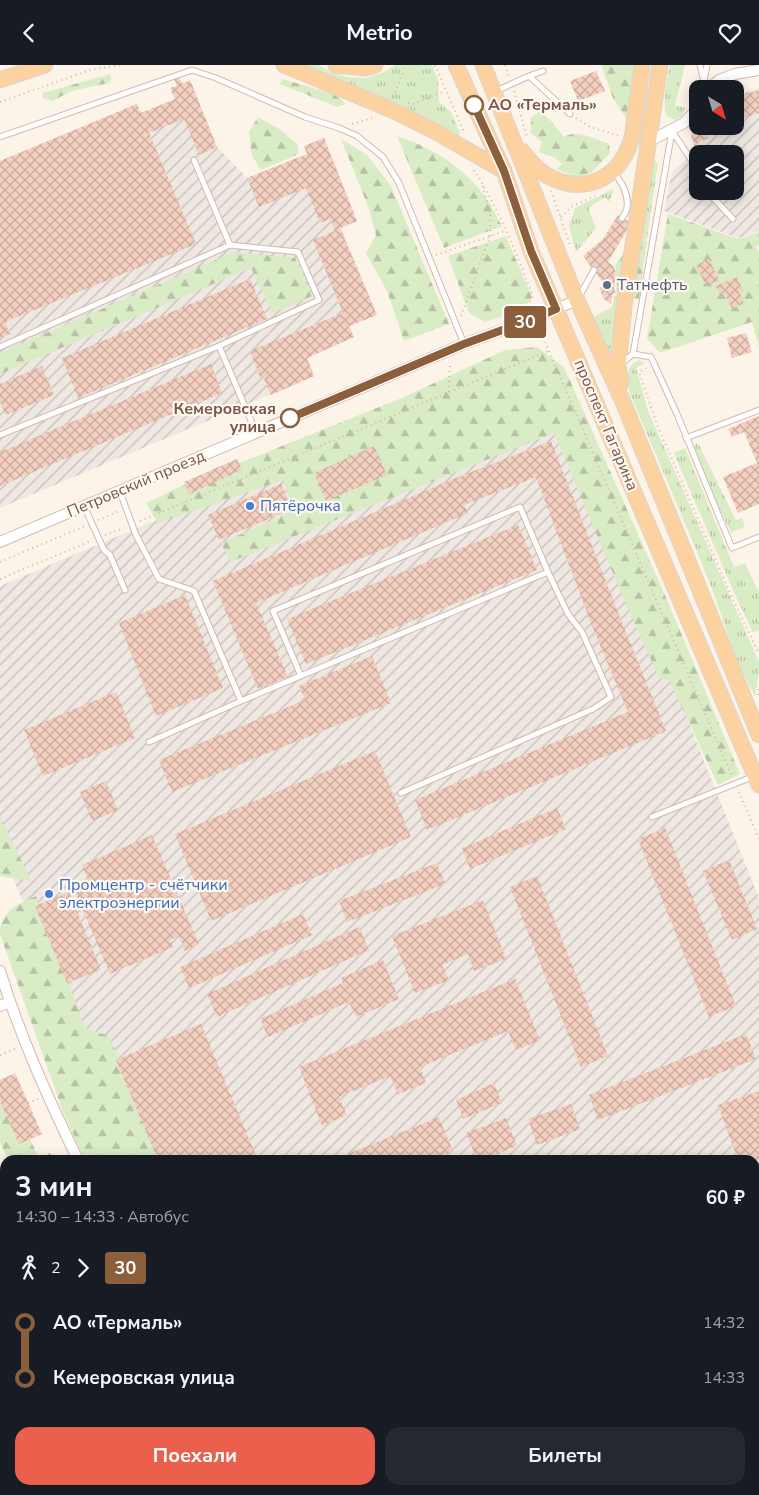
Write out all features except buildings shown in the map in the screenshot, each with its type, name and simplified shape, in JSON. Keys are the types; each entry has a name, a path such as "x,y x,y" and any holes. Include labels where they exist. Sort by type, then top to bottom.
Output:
{"main road":[{"path":"0,75 22,65"},
{"path":"0,81 45,65"},
{"path":"284,65 393,102 436,132 504,171"},
{"path":"336,65 366,68 375,65"},
{"name":"проспект Гагарина","path":"456,65 504,171 531,251 757,781"},
{"name":"проспект Гагарина","path":"483,65 577,300 623,402 759,735"},
{"path":"516,146 544,174 560,182 586,185 613,171 624,157 631,140 642,65"},
{"path":"623,402 618,366 632,209 648,142 660,65"}],"street":[{"path":"719,80 737,70 759,71"},
{"path":"648,142 672,131 689,118"},
{"name":"Петровский проезд","path":"0,542 451,349 535,318 577,300"},
{"path":"0,971 5,1004 26,1044 47,1095 76,1155"}],"lane":[{"path":"700,65 705,80"},
{"path":"707,65 707,80"},
{"path":"0,137 192,70 216,77 304,117 357,136 383,157 398,183 430,257 464,344"},
{"path":"494,92 543,71"},
{"path":"529,77 570,115"},
{"path":"672,131 689,156"},
{"path":"618,366 633,354 672,131"},
{"path":"631,140 648,142"},
{"path":"194,160 230,245"},
{"path":"613,171 620,181 632,209 622,218"},
{"path":"716,200 734,219"},
{"path":"0,347 230,245 298,252 319,300 220,346 0,435"},
{"path":"577,300 594,270"},
{"path":"220,346 256,432"},
{"path":"633,354 651,357 677,414 732,548 759,537"},
{"path":"686,437 759,410"},
{"path":"120,491 132,524 159,579 194,591 241,701"},
{"path":"84,506 104,550 110,555 125,590"},
{"path":"301,676 273,611 520,507 568,614 582,632 611,697 592,709 402,793"},
{"path":"149,742 241,701 548,572"},
{"path":"652,817 735,784 757,781"}],"path":[{"path":"0,102 90,71 121,65"},
{"path":"339,128 384,115 393,102 406,65"},
{"path":"435,65 466,135 460,146"},
{"path":"406,102 413,104 446,91"},
{"path":"570,115 590,127 631,140"},
{"path":"472,167 488,193 506,231 533,296 529,304 548,351 759,839"},
{"path":"457,327 490,236 490,213 482,182"},
{"path":"430,257 506,231"},
{"path":"449,392 451,349"},
{"path":"0,579 548,351"},
{"path":"647,356 650,366 639,372 658,427 731,595 759,654"},
{"path":"0,562 126,508"},
{"path":"0,1055 26,1044"}],"shaded area":[{"path":"190,80 217,147 247,178 307,154 304,146 324,138 357,221 341,228 377,315 349,326 354,337 307,358 314,376 0,508 0,161 137,104 141,113 175,100 170,88"},
{"path":"759,88 759,231 738,238 664,211 672,171 689,157 689,200 744,200 744,145 693,145 692,135 744,135 744,93"},
{"path":"542,357 759,898 759,1155 132,1155 0,848 0,586"}],"green space":[{"path":"297,65 318,65 333,73 348,77 366,78 382,73 396,65 432,65 438,80 439,102 451,112 460,135 457,138"},
{"path":"601,65 634,65 628,121 613,98"},
{"path":"670,65 685,65 675,105 685,108 682,116 676,120 668,117 665,107 665,92"},
{"path":"110,74 109,83 72,91 52,101 42,98 43,93"},
{"path":"282,79 334,94 346,104 337,107 280,84"},
{"path":"540,111 564,137 581,134 592,137 609,144 610,153 591,173 576,177 557,169 562,164 555,158 539,152 542,142 531,133 531,118"},
{"path":"258,117 281,130 298,145 299,154 261,170 252,156 249,132"},
{"path":"397,136 434,152 456,166 475,184 487,199 502,226 444,248"},
{"path":"341,139 367,155 391,186 449,324 404,341 387,291 366,253 376,235 368,206"},
{"path":"654,160 658,163 647,239 641,240"},
{"path":"613,189 609,202 605,197 589,208 596,228 576,252 569,226 575,208"},
{"path":"668,214 738,239 759,232 759,245 756,247 759,252 759,347 752,322 660,353 647,339"},
{"path":"506,236 532,297 524,309 485,322 469,313 448,256"},
{"path":"647,240 639,299 632,298 641,241"},
{"path":"625,251 612,363 593,317 612,307 614,296 617,294 615,266"},
{"path":"234,252 295,258 312,296 273,313 251,268 0,374 0,353"},
{"path":"537,347 564,367 668,602 740,774 718,785 669,680 659,678 554,433 230,562 221,543 295,510 283,480 158,523 146,503 182,486 404,397 505,350"},
{"path":"639,360 645,363 636,368 648,411 759,662 755,697 736,659 698,554 630,394 629,370"},
{"path":"697,443 736,520 742,518 745,527 731,532 694,447"},
{"path":"685,448 734,567 745,563 759,593 759,630 753,633 674,453"},
{"path":"0,816 31,881 0,876"},
{"path":"36,896 85,1028 109,1036 157,1155 83,1155 63,1112 0,934 3,919 17,905"},
{"path":"0,1078 38,1155 6,1155 0,1143"}],"bus line":[{"name":"30","path":"290,418 464,344 556,309 531,251 504,171 474,105"}],"place":[{"name":"АО «Термаль»","path":"474,105"},
{"name":"Татнефть","path":"607,285"},
{"name":"Кемеровская улица","path":"290,418"},
{"name":"Пятёрочка","path":"250,506"},
{"name":"Промцентр - счётчики электроэнергии","path":"49,894"}]}
